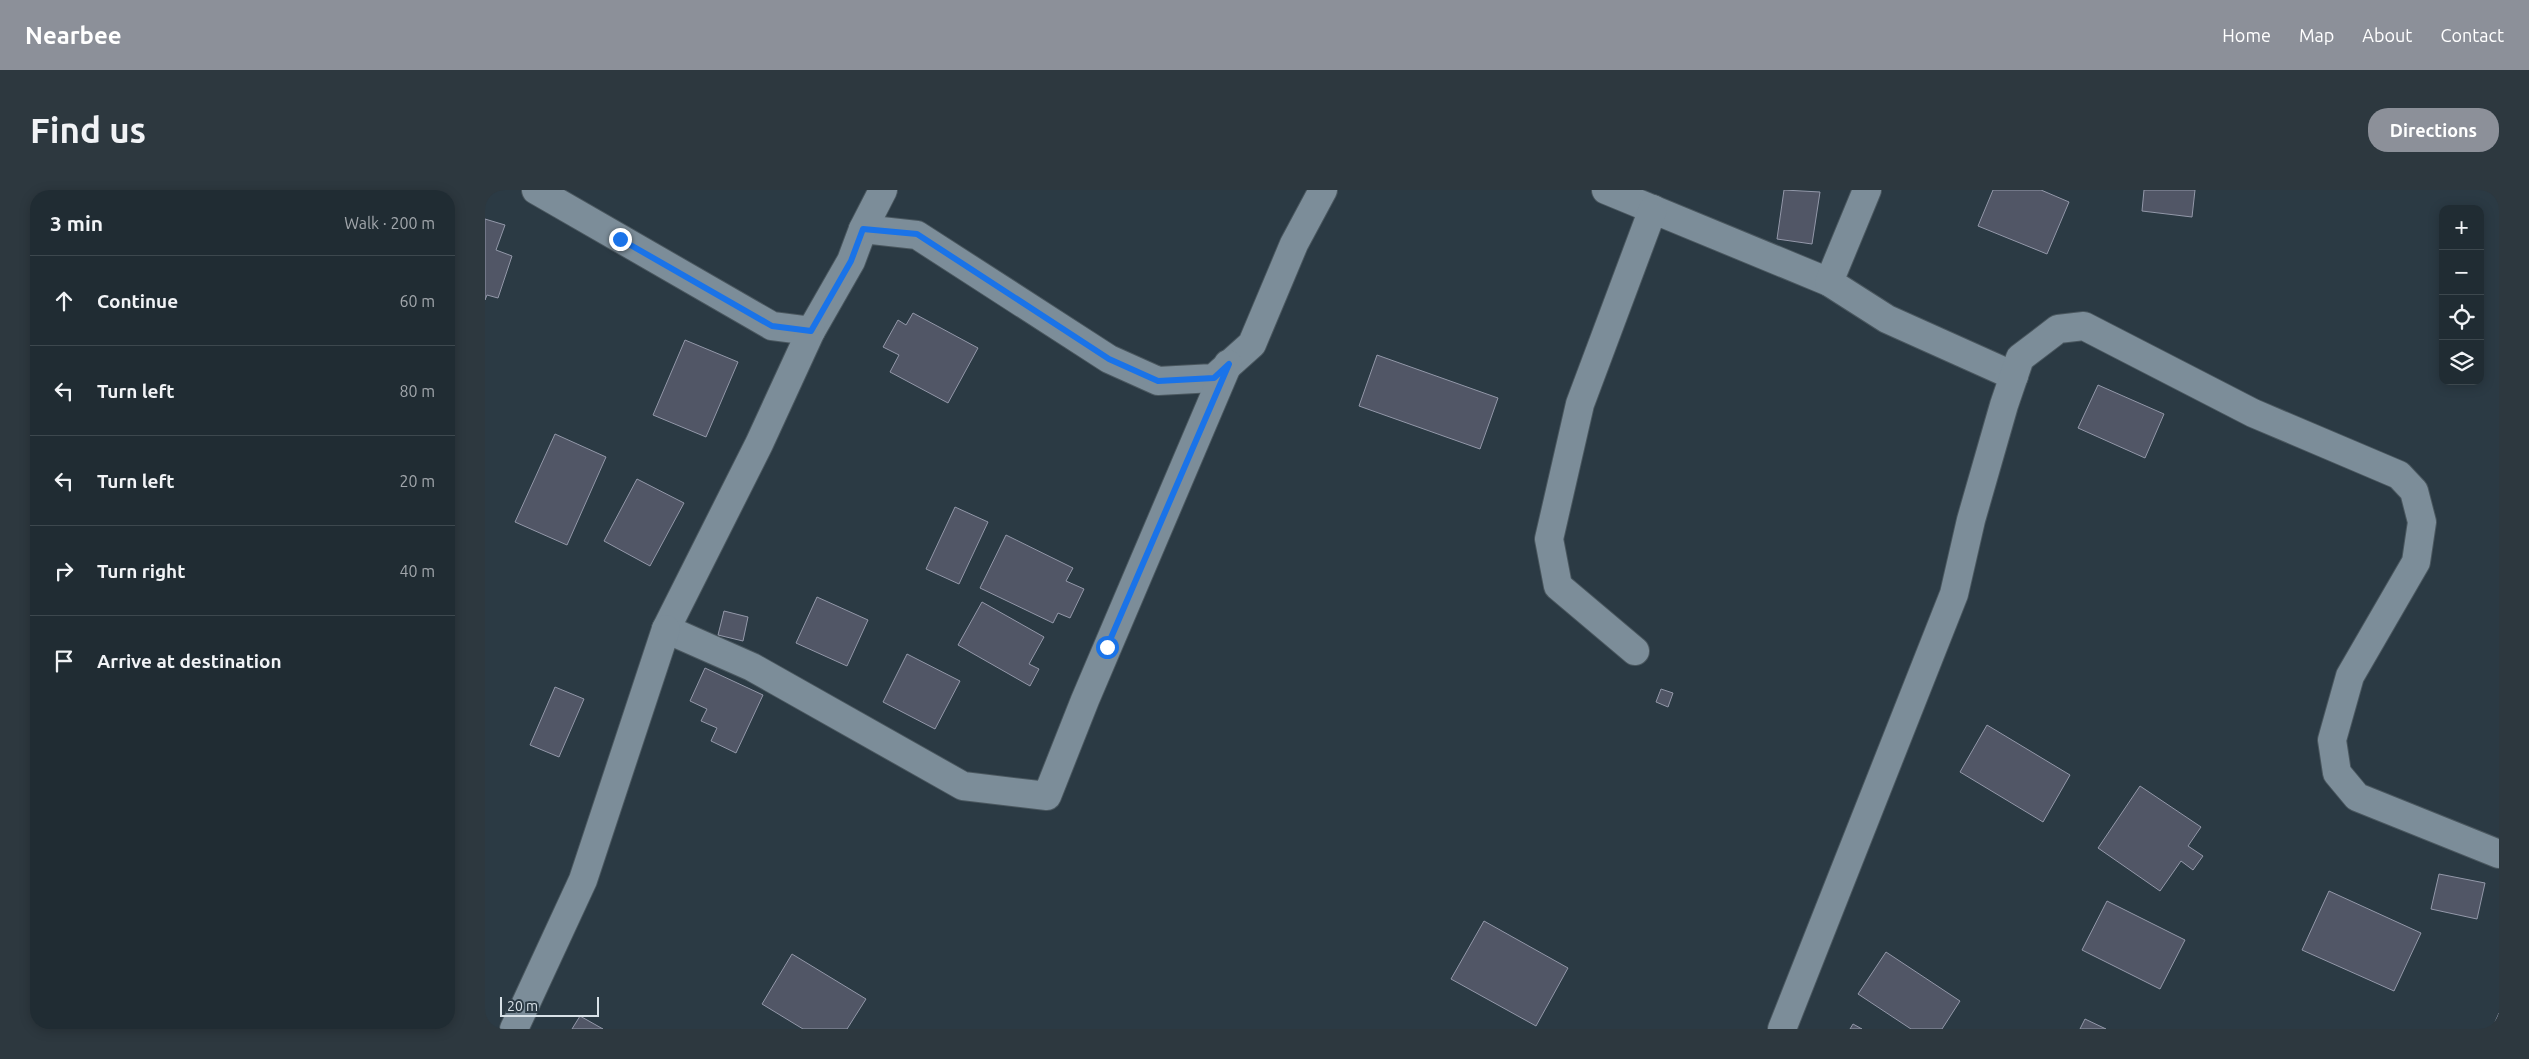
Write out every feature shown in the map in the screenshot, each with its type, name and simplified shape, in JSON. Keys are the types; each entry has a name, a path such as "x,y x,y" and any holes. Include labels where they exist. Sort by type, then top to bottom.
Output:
{"street":[{"path":"536,190 772,326 811,331"},
{"path":"514,1029 583,880 666,629 759,444 811,331 851,261 863,229 883,190"},
{"path":"863,229 917,234 1109,359 1158,381 1214,378 1252,344 1294,244 1323,190"},
{"path":"1606,190 1829,282 1887,319 2014,376"},
{"path":"1829,282 1867,190"},
{"path":"1635,650 1558,586 1549,539 1580,404 1653,209"},
{"path":"1783,1029 1954,594 1971,520 2020,358 2058,329 2084,326 2253,413 2399,475 2414,492 2422,522 2416,562 2350,676 2332,740 2337,774 2357,797 2499,854"},
{"path":"666,629 752,667 963,786 1047,796 1085,700 1229,364"}],"building":[{"path":"1784,190 1820,192 1812,244 1777,239"},
{"path":"1993,190 2041,190 2069,202 2047,254 1978,226"},
{"path":"2144,190 2195,190 2192,217 2142,211"},
{"path":"485,219 505,225 496,250 512,256 498,298 487,295 485,300"},
{"path":"913,313 978,348 948,403 890,372 899,355 883,347 898,320 906,325"},
{"path":"685,340 738,362 706,437 653,415"},
{"path":"1377,355 1498,398 1480,449 1359,406"},
{"path":"2098,385 2164,414 2145,458 2078,428"},
{"path":"555,434 606,457 567,545 515,522"},
{"path":"637,479 684,503 650,566 604,541"},
{"path":"955,507 988,522 959,584 926,569"},
{"path":"1006,535 1073,568 1066,581 1084,589 1070,618 1058,613 1053,623 980,588"},
{"path":"817,597 868,620 847,666 796,643"},
{"path":"982,602 1044,637 1029,664 1039,669 1030,686 958,645"},
{"path":"724,611 748,617 743,641 718,635"},
{"path":"907,654 960,681 935,729 883,702"},
{"path":"705,668 763,695 736,753 711,741 717,728 701,721 707,709 690,701"},
{"path":"555,687 584,699 559,757 530,745"},
{"path":"1661,689 1673,693 1668,707 1656,702"},
{"path":"1987,725 2070,775 2043,822 1960,772"},
{"path":"2140,786 2201,827 2188,846 2203,856 2193,870 2181,861 2160,891 2098,848"},
{"path":"2439,874 2485,883 2477,919 2431,909"},
{"path":"2329,891 2421,933 2394,991 2302,950"},
{"path":"2107,901 2185,940 2160,989 2082,950"},
{"path":"1484,921 1568,968 1536,1026 1451,979"},
{"path":"1886,952 1960,1001 1942,1029 1911,1029 1858,994"},
{"path":"792,954 866,999 847,1029 803,1029 762,1004"},
{"path":"2499,1013 2499,1029 2492,1029"},
{"path":"580,1016 603,1029 572,1029"},
{"path":"2085,1019 2106,1029 2080,1029"},
{"path":"1853,1024 1862,1029 1850,1029"}],"route":[{"path":"620,239 772,326 811,331 851,261 863,229 917,234 1109,359 1158,381 1214,378 1229,364 1107,647"}]}
